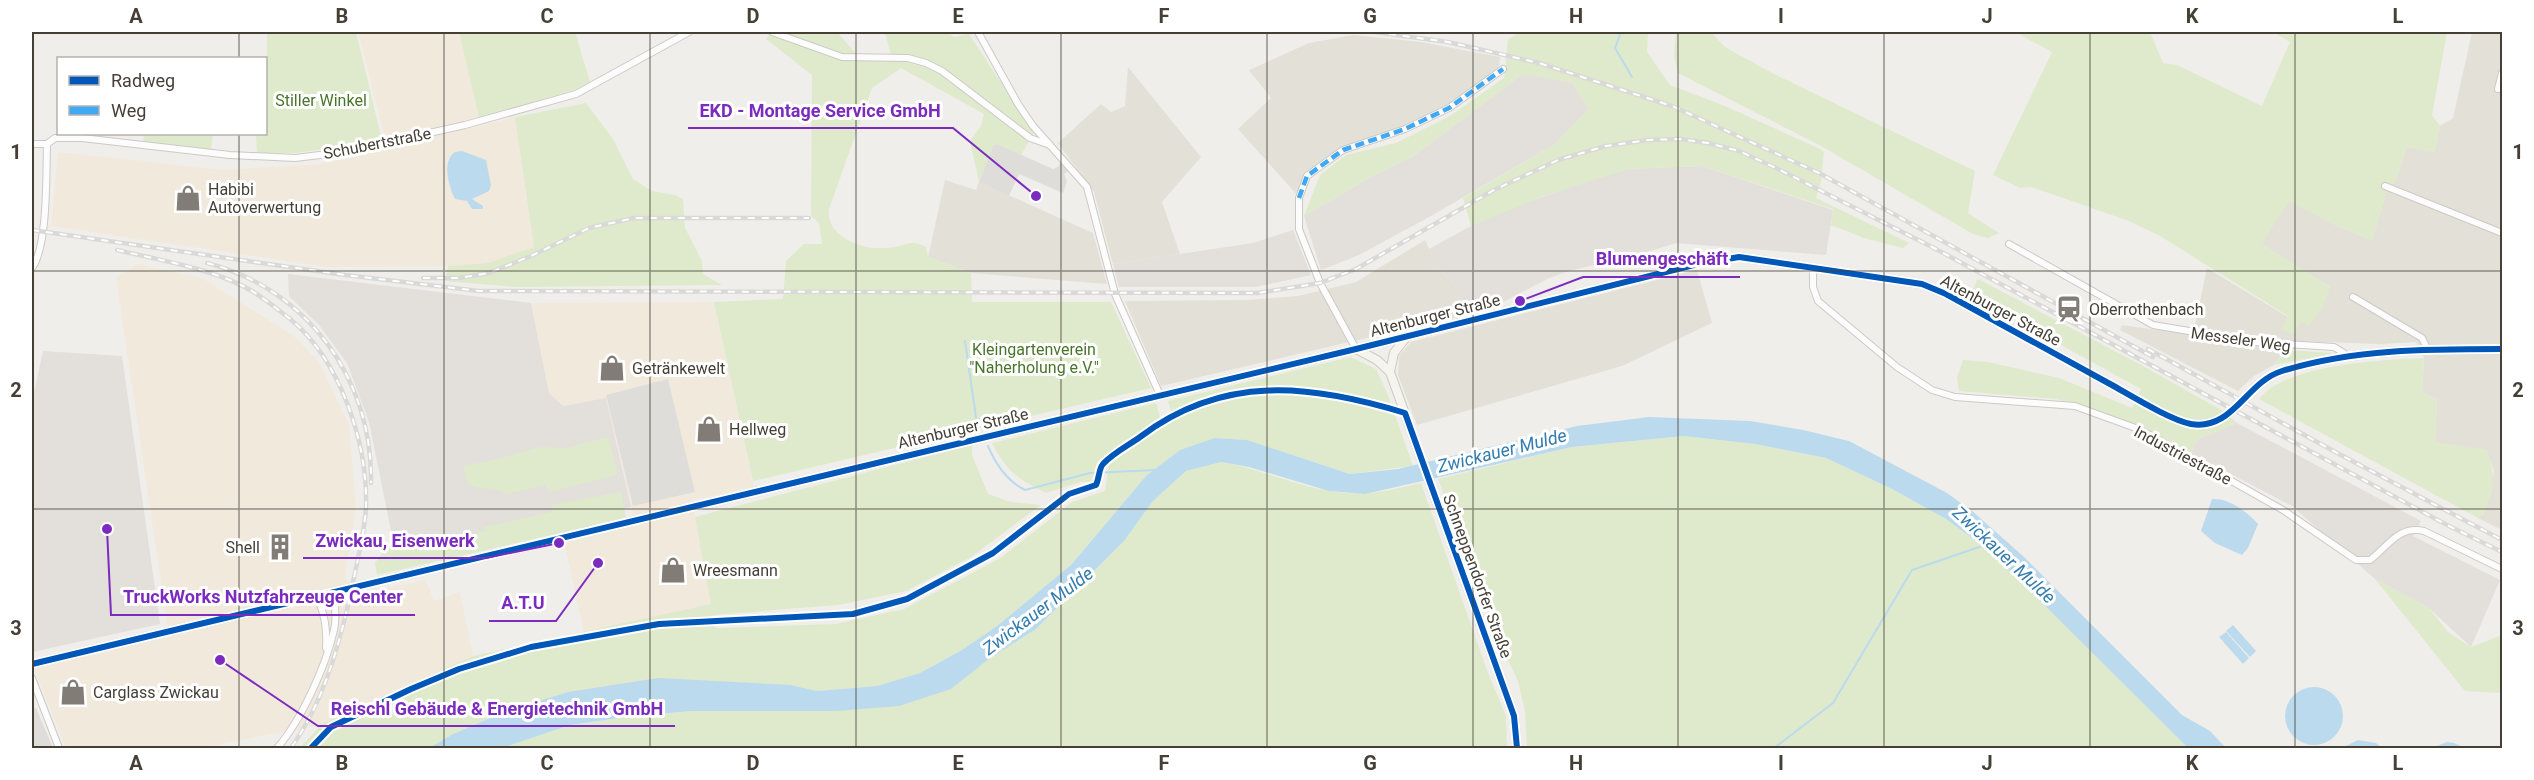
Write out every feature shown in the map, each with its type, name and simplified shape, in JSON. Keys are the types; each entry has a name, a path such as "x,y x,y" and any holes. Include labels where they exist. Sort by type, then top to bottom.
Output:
{"street":[{"name":"Schubertstraße","path":"32,144 47,144 55,138 82,138 230,155 295,158 345,152 465,125 576,94 689,32"},
{"path":"772,32 842,57 891,56 926,63 942,71 1030,138 1051,145"},
{"path":"978,32 1018,104 1087,188 1093,203 1115,294 1160,395"},
{"name":"Altenburger Straße","path":"1356,349 1320,283 1299,229 1299,198 1307,176 1343,150 1406,129 1449,108 1503,69"},
{"path":"2498,89 2502,73"},
{"path":"32,268 37,261 42,231 47,144"},
{"path":"2385,186 2502,233"},
{"name":"Messeler Weg","path":"2009,244 2153,325 2254,342 2334,347 2344,352 2346,357"},
{"name":"Altenburger Straße","path":"32,664 410,576 1356,349 1698,264 1739,257 1922,284 1946,294 2150,406 2191,424 2208,423 2233,412 2256,384 2282,371 2346,357 2403,349 2502,349"},
{"name":"Industriestraße","path":"1813,268 1813,287 1818,301 1898,367 1932,390 1955,397 2075,406 2141,430 2283,510 2356,560 2370,560 2401,531 2413,528 2424,531 2502,569"},
{"path":"2353,297 2421,338 2427,348"},
{"path":"1390,372 1394,352 1408,335"},
{"path":"1356,349 1377,360 1390,372"},
{"name":"Schneppendorfer Straße","path":"1390,372 1514,716 1517,748"},
{"path":"277,748 307,702 325,658 334,631 336,614 334,593"},
{"path":"317,597 325,614 327,632 325,658"},
{"path":"32,678 59,748"}],"shaded area":[{"path":"358,32 459,32 479,117 385,139"},
{"path":"2472,32 2502,32 2502,530 2476,517 2483,515 2491,493 2494,471 2486,450 2435,443 2437,399 2422,393 2424,358 2416,342 2380,344 2292,341 2274,365 2254,376 2238,391 2120,330 2122,325 2193,335 2207,268 2288,317 2282,330 2301,322 2330,287 2261,244 2289,200 2337,226 2372,240 2387,190 2395,182 2407,147 2434,152 2440,126 2453,118"},
{"path":"1353,35 1421,42 1500,57 1499,67 1475,87 1436,112 1405,127 1345,146 1306,175 1298,196 1238,129 1271,98 1249,70 1309,43"},
{"path":"1128,67 1201,157 1162,202 1180,254 1113,264 1094,192 1058,143 1101,104 1111,112 1125,106"},
{"path":"1520,76 1538,76 1572,83 1589,109 1555,144 1359,255 1321,270 1304,216 1372,176 1412,157"},
{"path":"515,117 534,247 488,263 448,266 327,267 51,226 58,152 223,170 321,164"},
{"path":"997,144 1053,169 1060,163 1068,171 1064,174 1067,181 1063,193 1019,174 1009,196 979,182 993,146"},
{"path":"1702,166 1833,210 1826,255 1676,243 1569,271 1547,279 1492,308 1470,314 1454,284 1438,268 1429,249 1471,226 1514,207 1599,177 1629,169"},
{"path":"945,180 976,190 979,182 1093,233 1107,284 971,273 928,257"},
{"path":"1293,230 1311,275 1256,287 1119,287 1113,264 1253,243"},
{"path":"1425,240 1438,268 1454,284 1470,314 1161,386 1125,301 1246,300 1298,296 1356,282"},
{"path":"137,264 202,278 294,336 319,362 349,425 356,505 345,578 364,592 426,580 434,601 460,592 473,656 322,724 202,748 66,748 34,669 169,637 116,278"},
{"path":"1697,270 1712,323 1622,366 1417,425 1398,375 1399,356 1411,342"},
{"path":"288,274 531,303 549,393 563,406 606,398 631,507 397,560 369,422 347,363 319,325 289,296"},
{"path":"714,302 754,487 692,500 713,604 584,632 562,533 633,515 606,398 563,406 549,393 531,303"},
{"path":"43,351 122,356 160,624 32,652 32,401"},
{"path":"668,379 695,492 633,506 606,395"},
{"path":"2237,423 2421,521 2413,536 2500,580 2471,647 2429,608 2375,579 2292,506 2191,453 2198,439"},
{"path":"32,708 36,708 53,748 32,748"}],"green space":[{"name":"Stiller Winkel","path":"267,32 356,32 381,136 378,142 295,153 257,154 256,135 267,135"},
{"path":"459,32 575,32 590,82 574,90 479,117"},
{"name":"Kleingartenverein \"Naherholung e.V.\"","path":"772,32 837,32 860,58 891,56 885,32 947,32 954,37 969,34 1034,133 1021,155 997,144 993,146 979,182 970,141 981,126 984,114 901,68 872,88 829,209 832,226 851,242 865,246 879,248 918,243 926,247 928,257 971,273 972,302 1111,302 1151,388 753,481 714,302 783,299 786,261 804,244 822,244 819,223 811,216 812,75 766,39"},
{"path":"1521,32 1648,32 1647,52 1670,85 1725,106 1818,148 1824,152 1821,181 1816,198 1909,243 1903,248 1864,238 1831,225 1833,209 1702,166 1629,169 1544,196 1471,226 1463,198 1555,144 1589,109 1572,83 1538,76 1520,76 1412,157 1372,176 1304,216 1320,175 1346,155 1396,143 1450,116 1504,78 1508,39"},
{"path":"1674,32 1711,32 1725,47 1772,73 1975,171 1968,213 1999,233 1988,238 1973,234 1821,146 1678,73 1674,55 1676,34"},
{"path":"2015,32 2150,32 2163,63 2177,65 2262,106 2290,42 2273,32 2447,32 2432,115 2440,126 2434,152 2407,147 2395,182 2387,190 2372,240 2337,226 2289,201 2261,244 2330,287 2322,308 2310,326 2301,322 2294,335 2282,330 2288,316 2160,236 2129,221 2031,187 2020,188 1993,175 2052,52"},
{"path":"586,103 613,139 633,179 652,191 675,195 683,199 685,228 702,261 703,274 722,285 517,287 445,281 448,266 488,263 534,247 515,117"},
{"path":"144,135 213,135 211,151 143,143"},
{"path":"1978,279 2145,367 2223,411 2237,423 2198,439 2191,453 2093,409 2056,399 1959,391 1957,378 1963,360 1988,362 2059,378 2132,408 2141,389 1970,295"},
{"path":"2285,350 2335,353 2274,365"},
{"path":"1351,357 1376,369 1388,395 1413,466 1350,474 1247,440 1215,438 1146,476 1071,565 997,626 962,650 920,673 877,686 817,691 791,685 568,692 509,710 453,734 429,748 300,748 322,724 473,656 711,604 695,517 972,445 972,455 988,494 1010,502 1041,505 971,557 906,591 838,605 713,615 715,628 836,624 904,609 999,559 1072,502 1105,491 1109,464 1174,420 1168,401"},
{"path":"2424,358 2422,393 2437,399 2435,442 2486,450 2492,469 2493,483 2483,515 2476,517 2259,399 2272,387 2312,371 2384,360"},
{"path":"1156,403 1160,417 1097,462 1091,482 1080,482 1046,493 1014,474 992,443"},
{"path":"1684,436 1755,444 1826,458 1892,489 1946,519 1991,552 2188,748 1527,748 1525,711 1518,681 1504,652 1438,479 1572,447"},
{"path":"608,437 618,475 548,492 546,485 505,494 497,490 473,486 468,484 463,466 540,447 566,448"},
{"path":"1221,462 1311,487 1348,493 1380,492 1421,483 1488,673 1506,716 1507,748 502,748 570,725 633,716 692,711 832,711 951,689 989,659 1036,629 1124,541 1153,501 1186,471"},
{"path":"621,492 626,518 377,575 375,563 386,548 408,542 410,548 485,531 484,527 552,512 551,505"},
{"path":"2375,579 2429,608 2448,632 2471,647 2502,635 2502,693 2465,691"}],"water":[{"path":"462,151 486,160 491,185 489,191 472,199 483,206 483,209 472,209 467,201 455,199 450,188 448,162 455,152"},
{"name":"Zwickauer Mulde","path":"1649,417 1750,421 1849,441 1947,493 1972,511 2023,556 2182,715 2210,731 2226,748 2188,748 1991,552 1946,519 1892,489 1826,458 1755,444 1684,436 1572,447 1365,494 1329,491 1249,467 1221,462 1186,471 1153,501 1124,541 1036,629 989,659 951,689 899,706 837,711 692,711 633,716 570,725 502,748 429,748 453,734 509,710 568,692 658,678 791,685 817,691 877,686 920,673 962,650 997,626 1071,565 1146,476 1180,450 1215,438 1247,440 1350,474 1398,469 1577,426"},
{"path":"2212,499 2232,503 2258,524 2248,548 2242,555 2215,543 2201,531"},
{"path":"2233,625 2256,651 2250,657 2226,631"},
{"path":"2226,632 2249,658 2243,664 2219,637"},
{"path":"2308,687 2320,687 2335,695 2343,710 2343,722 2335,737 2320,745 2308,745 2293,737 2285,722 2285,710 2293,695"},
{"path":"2358,740 2376,743 2382,748 2342,748"},
{"path":"2447,742 2454,743 2465,748 2432,748"}],"waterway":[{"path":"1621,32 1615,48 1632,77"},
{"path":"965,341 977,424"},
{"path":"988,446 1003,472 1025,490 1090,473 1156,470"},
{"name":"Zwickauer Mulde","path":"1774,748 1833,703 1912,570 1985,545"}],"railway":[{"path":"1375,32 1448,42 1539,63 1672,106 1819,173 2153,357"},
{"path":"32,230 345,275 479,291 1258,293 1320,283 1356,269 1494,190 1558,160 1606,146 1648,140 1680,139 1739,151 1778,169 1934,248 2447,525 2502,552"},
{"path":"423,278 459,278 489,273 589,228 634,218 809,218"},
{"path":"117,250 204,271 237,283 257,294 307,335 323,356 347,404 362,456 366,507 363,531 349,601 334,659 320,696 291,748"},
{"path":"207,263 243,276 276,294 304,317 328,344 347,375 360,409 369,445 371,483"},
{"path":"2148,349 2502,540"}],"marked path":[{"path":"1299,198 1307,176 1343,150 1405,129 1449,108 1503,69"}],"cycle path":[{"path":"32,664 1356,349 1698,264 1739,257 1922,284 1946,294 2150,407 2191,424 2205,424 2218,420 2269,377 2309,364 2364,354 2447,349 2502,349"},
{"path":"311,748 331,727 411,689 459,669 531,647 659,624 853,614 907,599 993,553 1069,494 1096,485 1101,468 1107,460 1171,417 1203,403 1235,394 1268,390 1301,391 1335,396 1405,413 1514,716 1517,748"}],"place":[{"name":"EKD - Montage Service GmbH","path":"1036,196"},
{"name":"Habibi Autoverwertung","path":"188,198"},
{"name":"Blumengeschäft","path":"1520,301"},
{"name":"Oberrothenbach","path":"2069,309"},
{"name":"Getränkewelt","path":"612,368"},
{"name":"Hellweg","path":"709,429"},
{"name":"TruckWorks Nutzfahrzeuge Center","path":"107,529"},
{"name":"Zwickau, Eisenwerk","path":"559,543"},
{"name":"Shell","path":"280,547"},
{"name":"A.T.U","path":"598,563"},
{"name":"Wreesmann","path":"673,570"},
{"name":"Reischl Gebäude & Energietechnik GmbH","path":"220,660"},
{"name":"Carglass Zwickau","path":"73,692"}]}
